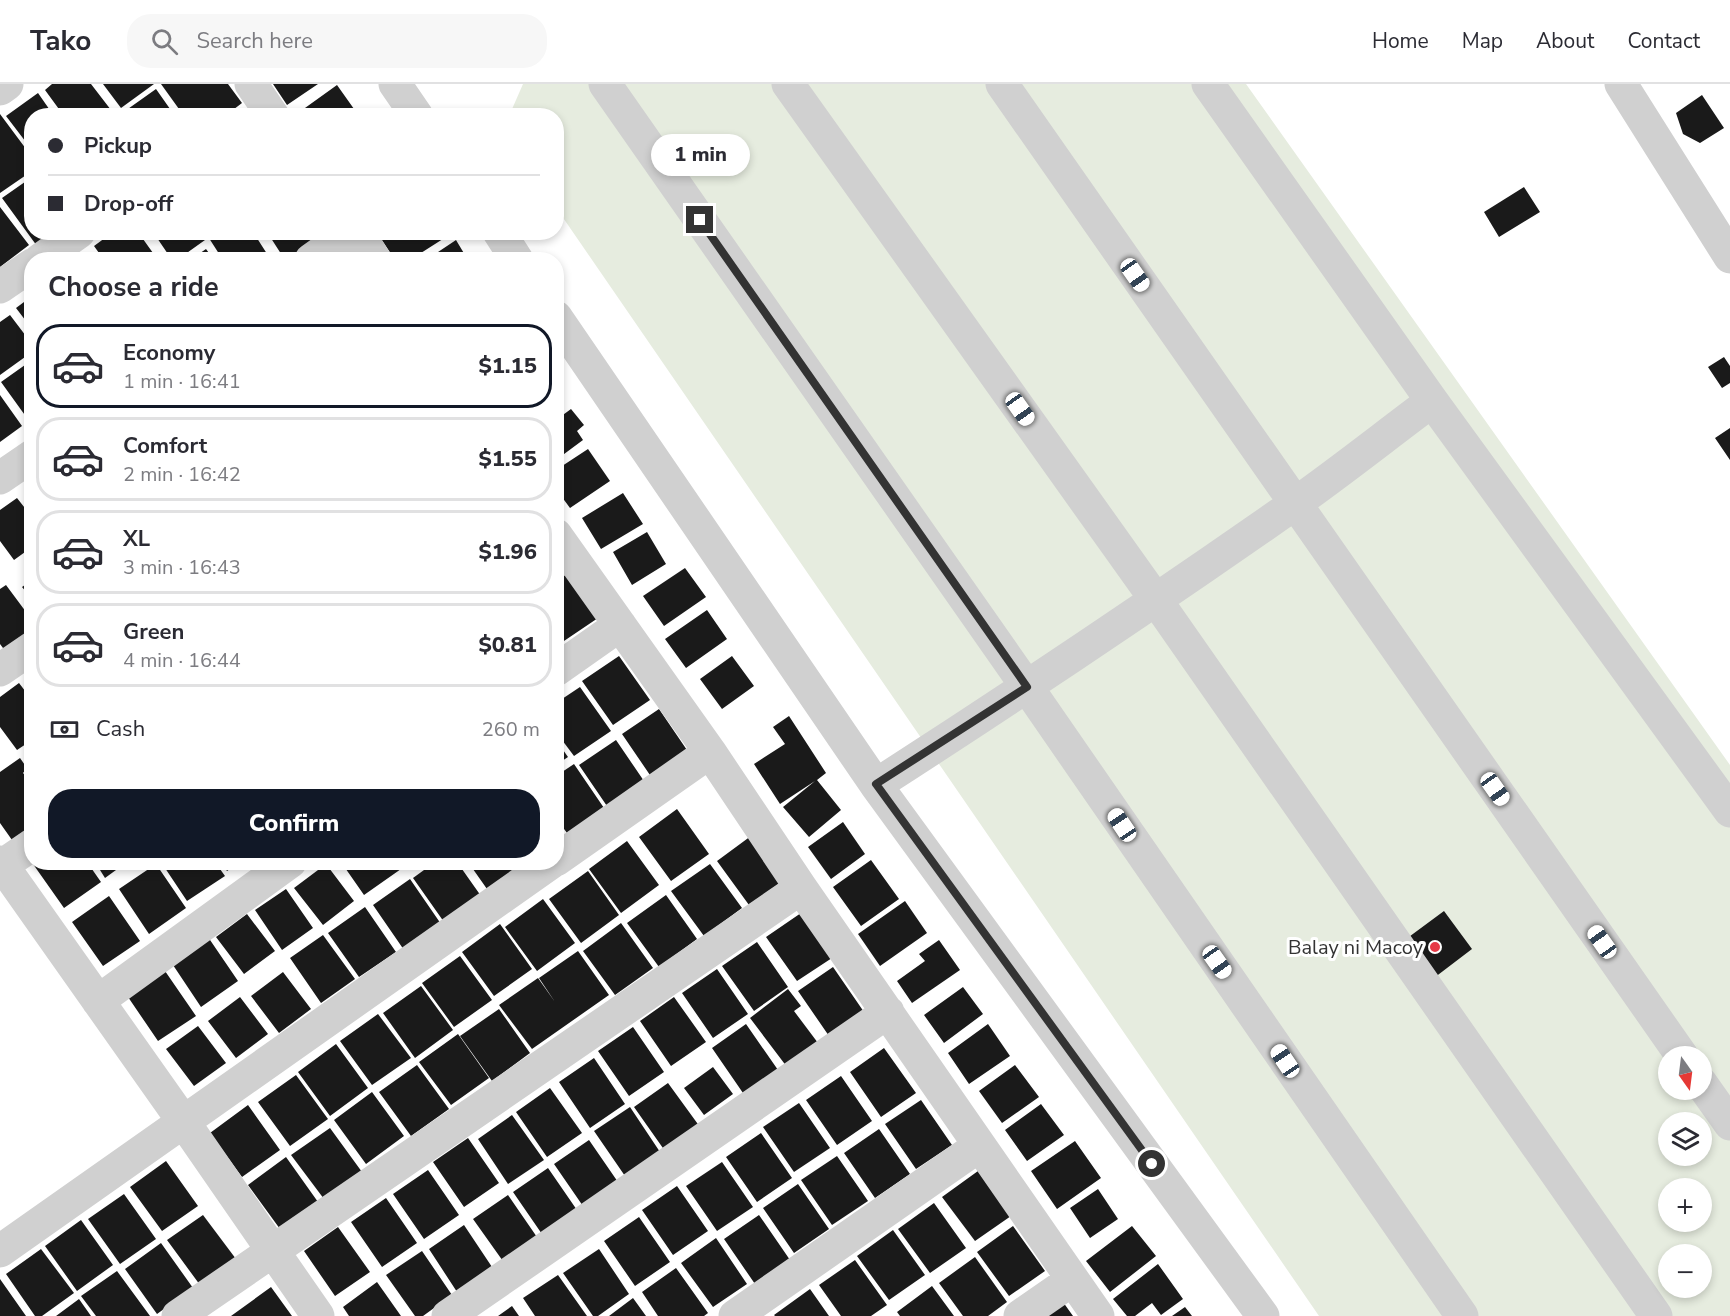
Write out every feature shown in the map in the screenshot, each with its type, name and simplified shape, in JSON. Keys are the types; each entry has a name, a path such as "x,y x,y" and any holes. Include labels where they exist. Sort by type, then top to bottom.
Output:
{"street":[{"path":"0,89 7,84"},
{"path":"394,84 411,108"},
{"path":"605,84 1027,687 1462,1316"},
{"path":"788,84 1156,600 1656,1316"},
{"path":"1002,84 1675,1046"},
{"path":"1208,84 1432,401 1730,811"},
{"path":"1621,84 1730,257"},
{"path":"51,252 68,240"},
{"path":"322,252 339,240"},
{"path":"0,287 24,271"},
{"path":"564,329 876,784 1263,1316"},
{"path":"876,784 1027,687 1156,600 1294,504 1432,401"},
{"path":"0,478 24,462"},
{"path":"564,546 710,752 801,888 1098,1316"},
{"path":"564,664 620,625"},
{"path":"0,670 24,654"},
{"path":"564,854 710,752"},
{"path":"24,850 1,865 183,1120 318,1316"},
{"path":"98,1001 279,870"},
{"path":"0,1251 541,870"},
{"path":"178,1316 801,888"},
{"path":"448,1316 888,1012"},
{"path":"1712,1099 1730,1124"},
{"path":"735,1316 979,1146"},
{"path":"1020,1316 1072,1280"}],"shaded area":[{"path":"523,84 1246,84 1730,765 1730,1316 1319,1316 564,219 564,108 512,108"}],"building":[{"path":"52,84 91,84 109,108 58,108 45,90"},
{"path":"103,84 154,84 121,108"},
{"path":"161,84 228,84 242,103 235,108 178,108"},
{"path":"273,84 318,84 287,105"},
{"path":"337,85 353,108 305,108"},
{"path":"156,89 169,108 129,108"},
{"path":"38,93 48,108 24,108 24,140 6,116"},
{"path":"1702,95 1724,128 1700,143 1683,134 1676,113"},
{"path":"0,114 24,146 24,176 0,193"},
{"path":"24,183 24,228 2,198"},
{"path":"1524,187 1540,212 1499,237 1484,212"},
{"path":"0,207 29,245 0,267"},
{"path":"33,240 45,240 37,246"},
{"path":"102,240 144,240 152,252 98,252 94,246"},
{"path":"158,240 205,240 188,252 167,252"},
{"path":"210,240 258,240 266,252 218,252"},
{"path":"272,240 324,240 306,252 280,252"},
{"path":"382,240 441,240 423,252 390,252"},
{"path":"456,240 463,252 438,252"},
{"path":"24,302 24,318 16,308"},
{"path":"10,315 24,333 24,358 0,375 0,322"},
{"path":"1724,357 1730,366 1730,383 1722,388 1708,367"},
{"path":"24,366 24,414 1,382"},
{"path":"0,395 22,426 0,442"},
{"path":"571,409 584,425 577,431 583,440 564,454 564,414"},
{"path":"1730,428 1730,460 1715,438"},
{"path":"588,449 610,481 570,508 564,500 564,465"},
{"path":"623,493 643,524 601,549 582,518"},
{"path":"17,498 24,507 24,553 14,560 0,541 0,510"},
{"path":"647,532 666,564 632,585 613,552"},
{"path":"685,568 706,597 664,626 643,596"},
{"path":"567,574 598,618 564,641 564,576"},
{"path":"6,585 24,609 24,639 6,652 0,644 0,589"},
{"path":"707,610 727,639 686,668 665,639"},
{"path":"619,656 650,700 613,725 582,681"},
{"path":"732,656 754,686 722,709 700,679"},
{"path":"19,683 24,690 24,745 17,750 0,727 0,697"},
{"path":"580,687 611,731 574,756 564,743 564,698"},
{"path":"659,709 689,753 652,778 622,734"},
{"path":"789,716 826,773 817,780 841,810 809,837 783,807 815,781 780,804 754,764 785,744 773,727"},
{"path":"616,740 646,784 609,809 579,765"},
{"path":"20,758 24,764 24,832 12,840 0,823 0,772"},
{"path":"574,764 604,808 567,833 564,829 564,771"},
{"path":"677,809 709,854 671,881 639,837"},
{"path":"843,822 865,854 831,879 808,847"},
{"path":"755,833 787,878 749,905 717,861"},
{"path":"627,841 659,885 621,913 589,869"},
{"path":"871,860 899,899 861,926 833,887"},
{"path":"710,864 742,908 704,936 671,891"},
{"path":"37,870 93,870 101,882 64,908"},
{"path":"100,870 116,870 105,878"},
{"path":"147,870 160,870 186,908 149,934 119,889"},
{"path":"166,870 221,870 225,876 187,901"},
{"path":"318,870 331,870 354,901 323,925 294,888"},
{"path":"347,870 400,870 364,895"},
{"path":"424,870 463,870 481,896 444,922 413,878"},
{"path":"474,870 515,870 487,889"},
{"path":"588,871 619,915 581,943 549,899"},
{"path":"410,879 441,924 404,950 373,905"},
{"path":"286,889 313,928 282,950 255,910"},
{"path":"666,895 697,939 659,967 627,923"},
{"path":"109,896 140,941 103,966 72,922"},
{"path":"543,899 575,943 537,971 505,927"},
{"path":"905,901 927,933 880,966 858,934"},
{"path":"365,907 396,952 359,977 328,933"},
{"name":"Balay ni Macoy","path":"1444,911 1472,949 1426,984 1398,945"},
{"path":"801,913 832,958 797,981 766,937"},
{"path":"247,914 275,951 244,974 216,937"},
{"path":"621,923 653,968 615,995 583,951"},
{"path":"500,924 532,969 494,996 462,952"},
{"path":"323,935 355,979 321,1003 290,958"},
{"path":"208,937 238,981 201,1007 171,962"},
{"path":"939,940 960,970 912,1003 897,981 925,961 919,954"},
{"path":"757,942 788,987 754,1011 722,966"},
{"path":"578,951 609,995 532,1049 499,1005 538,978 555,1002 539,978"},
{"path":"460,956 492,1000 454,1027 422,983"},
{"path":"833,967 864,1012 829,1036 798,991"},
{"path":"717,969 748,1014 713,1038 682,993"},
{"path":"165,971 196,1016 158,1041 128,997"},
{"path":"283,972 311,1009 279,1033 251,996"},
{"path":"421,986 453,1030 415,1058 383,1013"},
{"path":"963,987 983,1014 944,1043 924,1015"},
{"path":"788,989 801,1006 794,1011 818,1043 787,1067 750,1018"},
{"path":"240,997 268,1034 236,1058 208,1021"},
{"path":"674,997 706,1042 671,1066 640,1021"},
{"path":"499,1009 530,1053 492,1081 460,1036"},
{"path":"378,1014 411,1058 372,1085 340,1041"},
{"path":"746,1024 778,1070 743,1093 712,1048"},
{"path":"988,1024 1010,1056 969,1084 948,1053"},
{"path":"198,1026 226,1063 194,1086 166,1049"},
{"path":"633,1027 664,1072 629,1096 598,1051"},
{"path":"458,1034 489,1078 451,1105 419,1062"},
{"path":"336,1044 368,1088 330,1116 298,1072"},
{"path":"884,1048 916,1093 881,1117 850,1072"},
{"path":"594,1058 625,1104 590,1128 559,1082"},
{"path":"417,1065 449,1109 411,1136 379,1092"},
{"path":"1015,1065 1039,1097 1002,1123 979,1091"},
{"path":"713,1067 733,1094 704,1115 684,1088"},
{"path":"296,1075 328,1119 290,1146 258,1102"},
{"path":"841,1076 872,1121 837,1145 806,1100"},
{"path":"668,1083 700,1127 665,1151 634,1107"},
{"path":"550,1088 582,1133 547,1157 516,1112"},
{"path":"372,1092 404,1136 366,1164 334,1120"},
{"path":"921,1100 952,1145 916,1169 885,1124"},
{"path":"799,1103 830,1148 794,1172 763,1127"},
{"path":"1041,1104 1064,1135 1027,1161 1005,1130"},
{"path":"248,1105 280,1150 242,1177 210,1133"},
{"path":"630,1107 660,1152 625,1176 594,1131"},
{"path":"512,1115 544,1160 508,1184 478,1139"},
{"path":"330,1128 362,1172 324,1199 291,1155"},
{"path":"879,1129 910,1174 875,1198 844,1153"},
{"path":"761,1133 792,1178 757,1202 726,1157"},
{"path":"468,1138 499,1183 464,1207 433,1162"},
{"path":"589,1140 620,1185 585,1209 554,1164"},
{"path":"1075,1141 1101,1178 1057,1209 1031,1171"},
{"path":"837,1156 868,1201 832,1225 801,1180"},
{"path":"286,1157 318,1202 280,1229 248,1185"},
{"path":"166,1161 198,1206 162,1231 130,1187"},
{"path":"722,1162 753,1207 717,1231 686,1186"},
{"path":"548,1168 579,1213 544,1237 513,1192"},
{"path":"428,1170 459,1215 424,1239 393,1194"},
{"path":"978,1171 1011,1216 975,1241 942,1197"},
{"path":"798,1184 829,1229 794,1253 763,1208"},
{"path":"677,1186 708,1231 673,1255 642,1210"},
{"path":"1098,1189 1118,1219 1090,1238 1070,1208"},
{"path":"124,1194 156,1239 120,1264 88,1219"},
{"path":"508,1195 539,1240 505,1264 473,1219"},
{"path":"386,1198 417,1243 382,1267 351,1222"},
{"path":"934,1203 966,1248 930,1273 898,1229"},
{"path":"203,1215 236,1259 200,1285 167,1240"},
{"path":"759,1215 790,1260 755,1284 724,1239"},
{"path":"639,1217 670,1262 635,1286 604,1241"},
{"path":"81,1220 113,1265 77,1291 45,1246"},
{"path":"464,1225 494,1270 459,1295 429,1249"},
{"path":"1013,1226 1045,1271 1009,1296 977,1252"},
{"path":"1132,1226 1156,1256 1110,1292 1086,1261"},
{"path":"338,1227 370,1272 335,1296 304,1251"},
{"path":"893,1230 925,1275 889,1300 857,1256"},
{"path":"716,1238 747,1284 713,1307 681,1263"},
{"path":"161,1243 193,1288 157,1314 125,1269"},
{"path":"41,1249 74,1293 42,1316 35,1316 6,1274"},
{"path":"599,1249 629,1294 598,1316 593,1316 563,1273"},
{"path":"422,1251 452,1295 423,1316 415,1316 386,1275"},
{"path":"975,1257 1007,1302 988,1316 963,1316 939,1283"},
{"path":"855,1260 887,1305 871,1316 841,1316 819,1285"},
{"path":"1158,1264 1183,1299 1161,1315 1152,1303 1135,1316 1127,1316 1113,1299"},
{"path":"676,1268 708,1313 704,1316 658,1316 642,1292"},
{"path":"117,1271 150,1316 96,1316 81,1296"},
{"path":"558,1275 587,1316 535,1316 523,1298"},
{"path":"0,1279 26,1316 0,1316"},
{"path":"377,1282 401,1316 349,1316 343,1307"},
{"path":"932,1286 954,1316 900,1316 897,1312"},
{"path":"271,1287 292,1316 231,1316"},
{"path":"810,1289 829,1316 774,1315"},
{"path":"633,1298 646,1316 609,1316"},
{"path":"79,1299 91,1316 56,1316"},
{"path":"1063,1302 1073,1316 1044,1316"},
{"path":"512,1306 519,1316 498,1316"},
{"path":"1185,1307 1192,1316 1172,1316"}],"place":[{"name":"Balay ni Macoy","path":"1435,947"}],"route":[{"path":"700,220 1027,687 876,784 1152,1164"}]}
